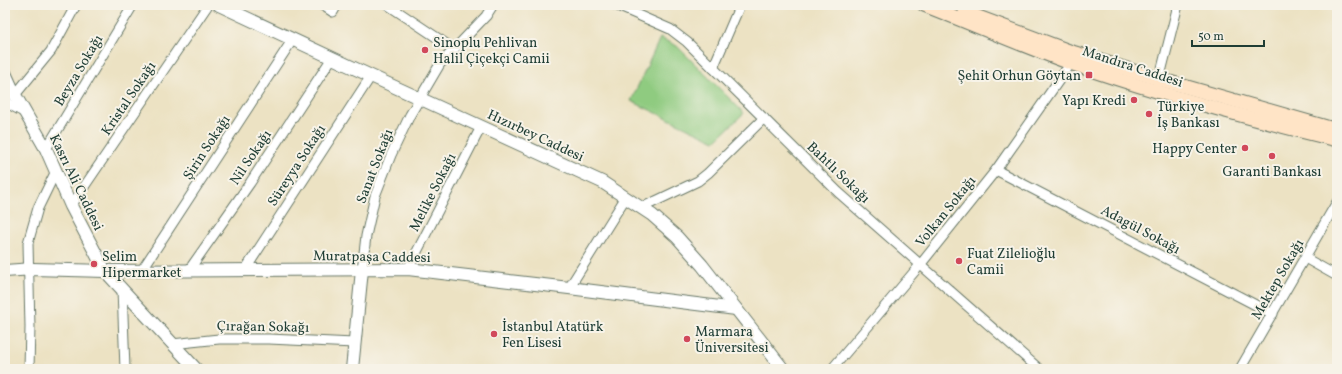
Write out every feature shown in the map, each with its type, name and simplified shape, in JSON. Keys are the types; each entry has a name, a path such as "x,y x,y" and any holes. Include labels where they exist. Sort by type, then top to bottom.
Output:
{"main road":[{"name":"Mandıra Caddesi","path":"924,5 1071,63 1337,130"},
{"name":"Mandıra Caddesi","path":"946,5 1235,114 1337,140"}],"street":[{"path":"15,95 50,51 76,5"},
{"name":"Beyza Sokağı","path":"46,149 133,5"},
{"name":"Kristal Sokağı","path":"71,206 208,5"},
{"name":"Hızırbey Caddesi","path":"219,5 602,182 652,214 677,236 702,265 783,369"},
{"path":"322,5 333,12 337,5"},
{"path":"388,5 454,49"},
{"name":"Sanat Sokağı","path":"362,270 366,236 375,196 396,143 410,114 440,64 486,16 493,5"},
{"name":"Bahtlı Sokağı","path":"615,5 670,29 686,42 838,192 1039,369"},
{"path":"713,68 740,5"},
{"path":"1157,85 1178,5"},
{"name":"Şirin Sokağı","path":"142,270 293,39"},
{"name":"Nil Sokağı","path":"189,270 250,183 332,58"},
{"name":"Volkan Sokağı","path":"832,369 920,265 996,170 1071,63"},
{"name":"Kasrı Ali Caddesi","path":"5,73 15,95 46,149 71,206 105,271 196,369"},
{"name":"Süreyya Sokağı","path":"245,270 371,76"},
{"path":"5,102 25,113"},
{"path":"641,208 698,181 764,118"},
{"name":"Melike Sokağı","path":"408,270 481,127"},
{"name":"Adagül Sokağı","path":"996,170 1273,314"},
{"path":"29,369 30,327 28,244 38,208 56,171"},
{"path":"569,288 626,198"},
{"name":"Mektep Sokağı","path":"1240,369 1337,202"},
{"path":"1305,258 1337,276"},
{"path":"352,369 362,270"},
{"name":"Muratpaşa Caddesi","path":"5,271 408,270 736,309"},
{"path":"122,289 125,369"},
{"name":"Çırağan Sokağı","path":"172,344 220,339 269,339 354,343"}],"green space":[{"path":"660,38 677,46 744,113 715,141 631,101"}],"place":[{"name":"Sinoplu Pehlivan Halil Çiçekçi Camii","path":"425,50"},
{"name":"Şehit Orhun Göytan","path":"1089,75"},
{"name":"Yapı Kredi","path":"1134,100"},
{"name":"Türkiye İş Bankası","path":"1149,114"},
{"name":"Happy Center","path":"1245,148"},
{"name":"Garanti Bankası","path":"1272,156"},
{"name":"Fuat Zilelioğlu Camii","path":"959,261"},
{"name":"Selim Hipermarket","path":"94,264"},
{"name":"İstanbul Atatürk Fen Lisesi","path":"494,334"},
{"name":"Marmara Üniversitesi","path":"687,339"}]}
